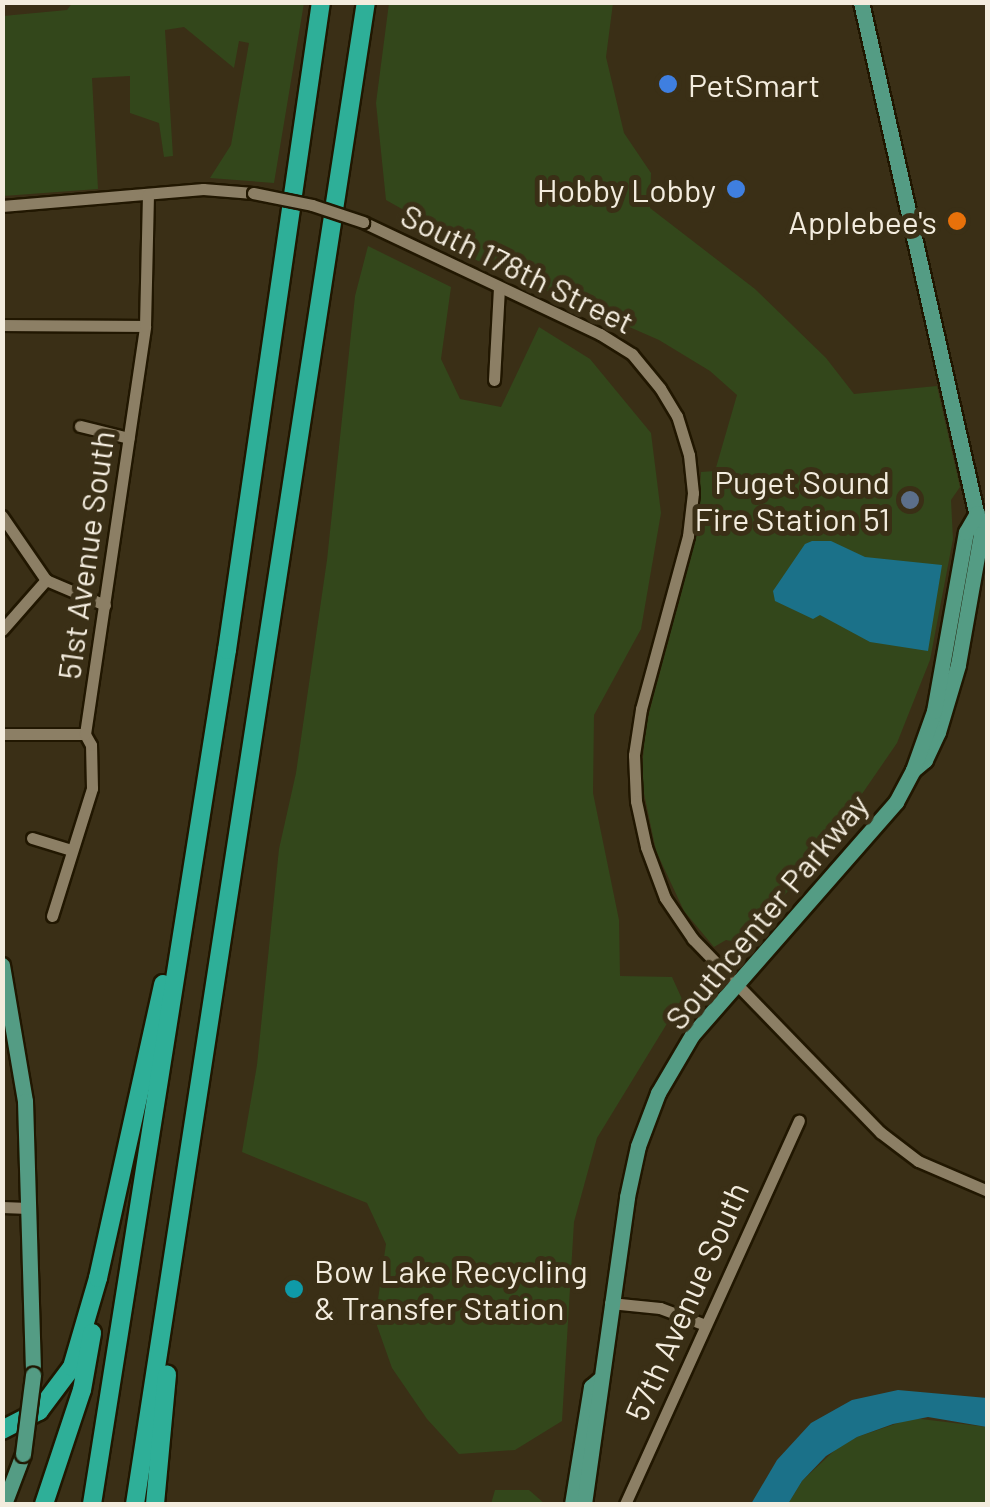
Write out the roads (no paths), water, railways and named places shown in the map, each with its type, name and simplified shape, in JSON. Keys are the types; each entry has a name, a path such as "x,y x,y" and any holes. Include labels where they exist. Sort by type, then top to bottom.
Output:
{"highway":[{"path":"92,1504 227,650 321,2"},
{"path":"135,1504 366,2"},
{"path":"44,1504 82,1390 98,1278 150,1035 186,902"},
{"path":"155,1504 178,1235"},
{"path":"2,1430 40,1411 72,1367 98,1278"}],"main road":[{"name":"Southcenter Parkway","path":"584,1504 602,1390 599,1380 610,1304 634,1163 658,1093 692,1035 896,802 913,770 926,760 958,665 982,513 861,2"},
{"path":"3,972 25,1101 28,1208 34,1244 29,1297 33,1376 23,1454 4,1504"},
{"name":"Southcenter Parkway","path":"572,1504 591,1387 599,1380"}],"street":[{"name":"South 178th Street","path":"2,206 204,189 253,193 312,205 363,222 600,334 632,354 660,388 676,416 689,455 692,494 688,536 641,708 634,756 636,801 646,848 665,898 693,939 892,1143 938,1171 988,1191"},
{"name":"51st Avenue South","path":"52,916 92,788 92,745 85,734 145,326 148,194"},
{"path":"494,380 499,287"},
{"path":"2,325 145,326"},
{"path":"80,426 129,438"},
{"path":"4,523 46,580 105,605"},
{"path":"2,630 46,580"},
{"path":"2,734 85,734"},
{"path":"32,838 71,850"},
{"name":"57th Avenue South","path":"625,1504 703,1324 799,1120"},
{"path":"2,1207 28,1208"},
{"path":"610,1304 660,1308 703,1324"}],"water":[{"path":"831,541 865,557 942,565 928,651 870,642 820,615 813,619 775,601 773,591 805,544"},
{"path":"898,1390 987,1398 987,1427 928,1417 893,1424 857,1437 826,1456 802,1481 788,1504 751,1504 777,1460 811,1423 852,1400"}],"place":[{"name":"PetSmart","path":"668,84"},
{"name":"Hobby Lobby","path":"736,189"},
{"name":"Applebee's","path":"957,221"},
{"name":"Puget Sound Fire Station 51","path":"910,500"},
{"name":"Bow Lake Recycling & Transfer Station","path":"294,1289"}]}
